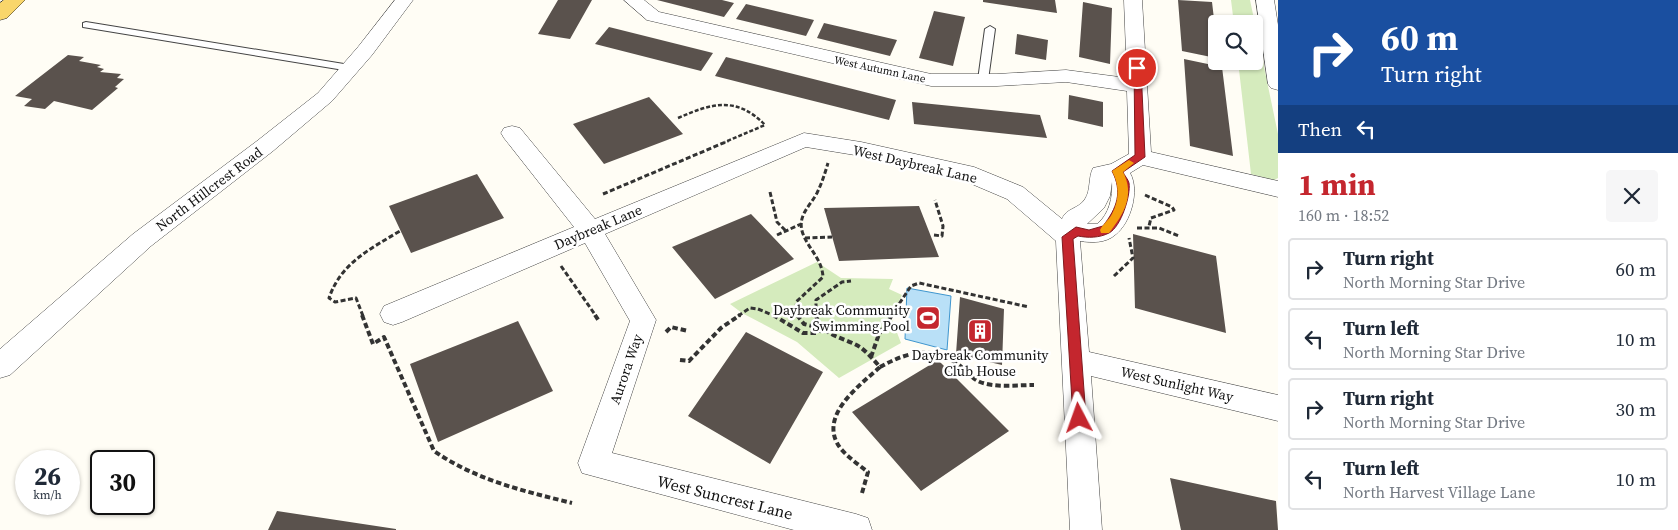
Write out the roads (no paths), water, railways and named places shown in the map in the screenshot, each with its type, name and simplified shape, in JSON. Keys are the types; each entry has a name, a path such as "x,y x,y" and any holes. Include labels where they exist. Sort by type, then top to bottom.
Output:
{"main road":[{"path":"0,14 15,0"}],"street":[{"name":"North Hillcrest Road","path":"0,366 142,240 265,146 325,96 350,68 404,0"},
{"name":"West Autumn Lane","path":"633,0 653,16 931,80 983,80 1066,76 1138,86"},
{"path":"1133,0 1140,157"},
{"path":"1265,0 1278,84"},
{"name":"Aurora Way","path":"512,133 591,230 643,320 593,463"},
{"name":"Daybreak Lane","path":"392,314 804,140"},
{"name":"West Daybreak Lane","path":"804,140 861,149 966,172 1015,193 1072,234"},
{"path":"1086,530 1076,361 1072,234 1074,218 1088,213 1100,195 1101,174 1117,171 1140,157 1278,189"},
{"name":"West Sunlight Way","path":"1076,361 1278,408"},
{"name":"West Suncrest Lane","path":"593,463 856,530"}],"lane":[{"path":"86,26 350,68"},
{"path":"983,80 990,29"}],"water":[{"name":"Daybreak Community Swimming Pool","path":"907,288 951,296 947,350 905,339"}],"place":[{"name":"Daybreak Community Swimming Pool","path":"928,318"},
{"name":"Daybreak Community Club House","path":"980,331"}]}
